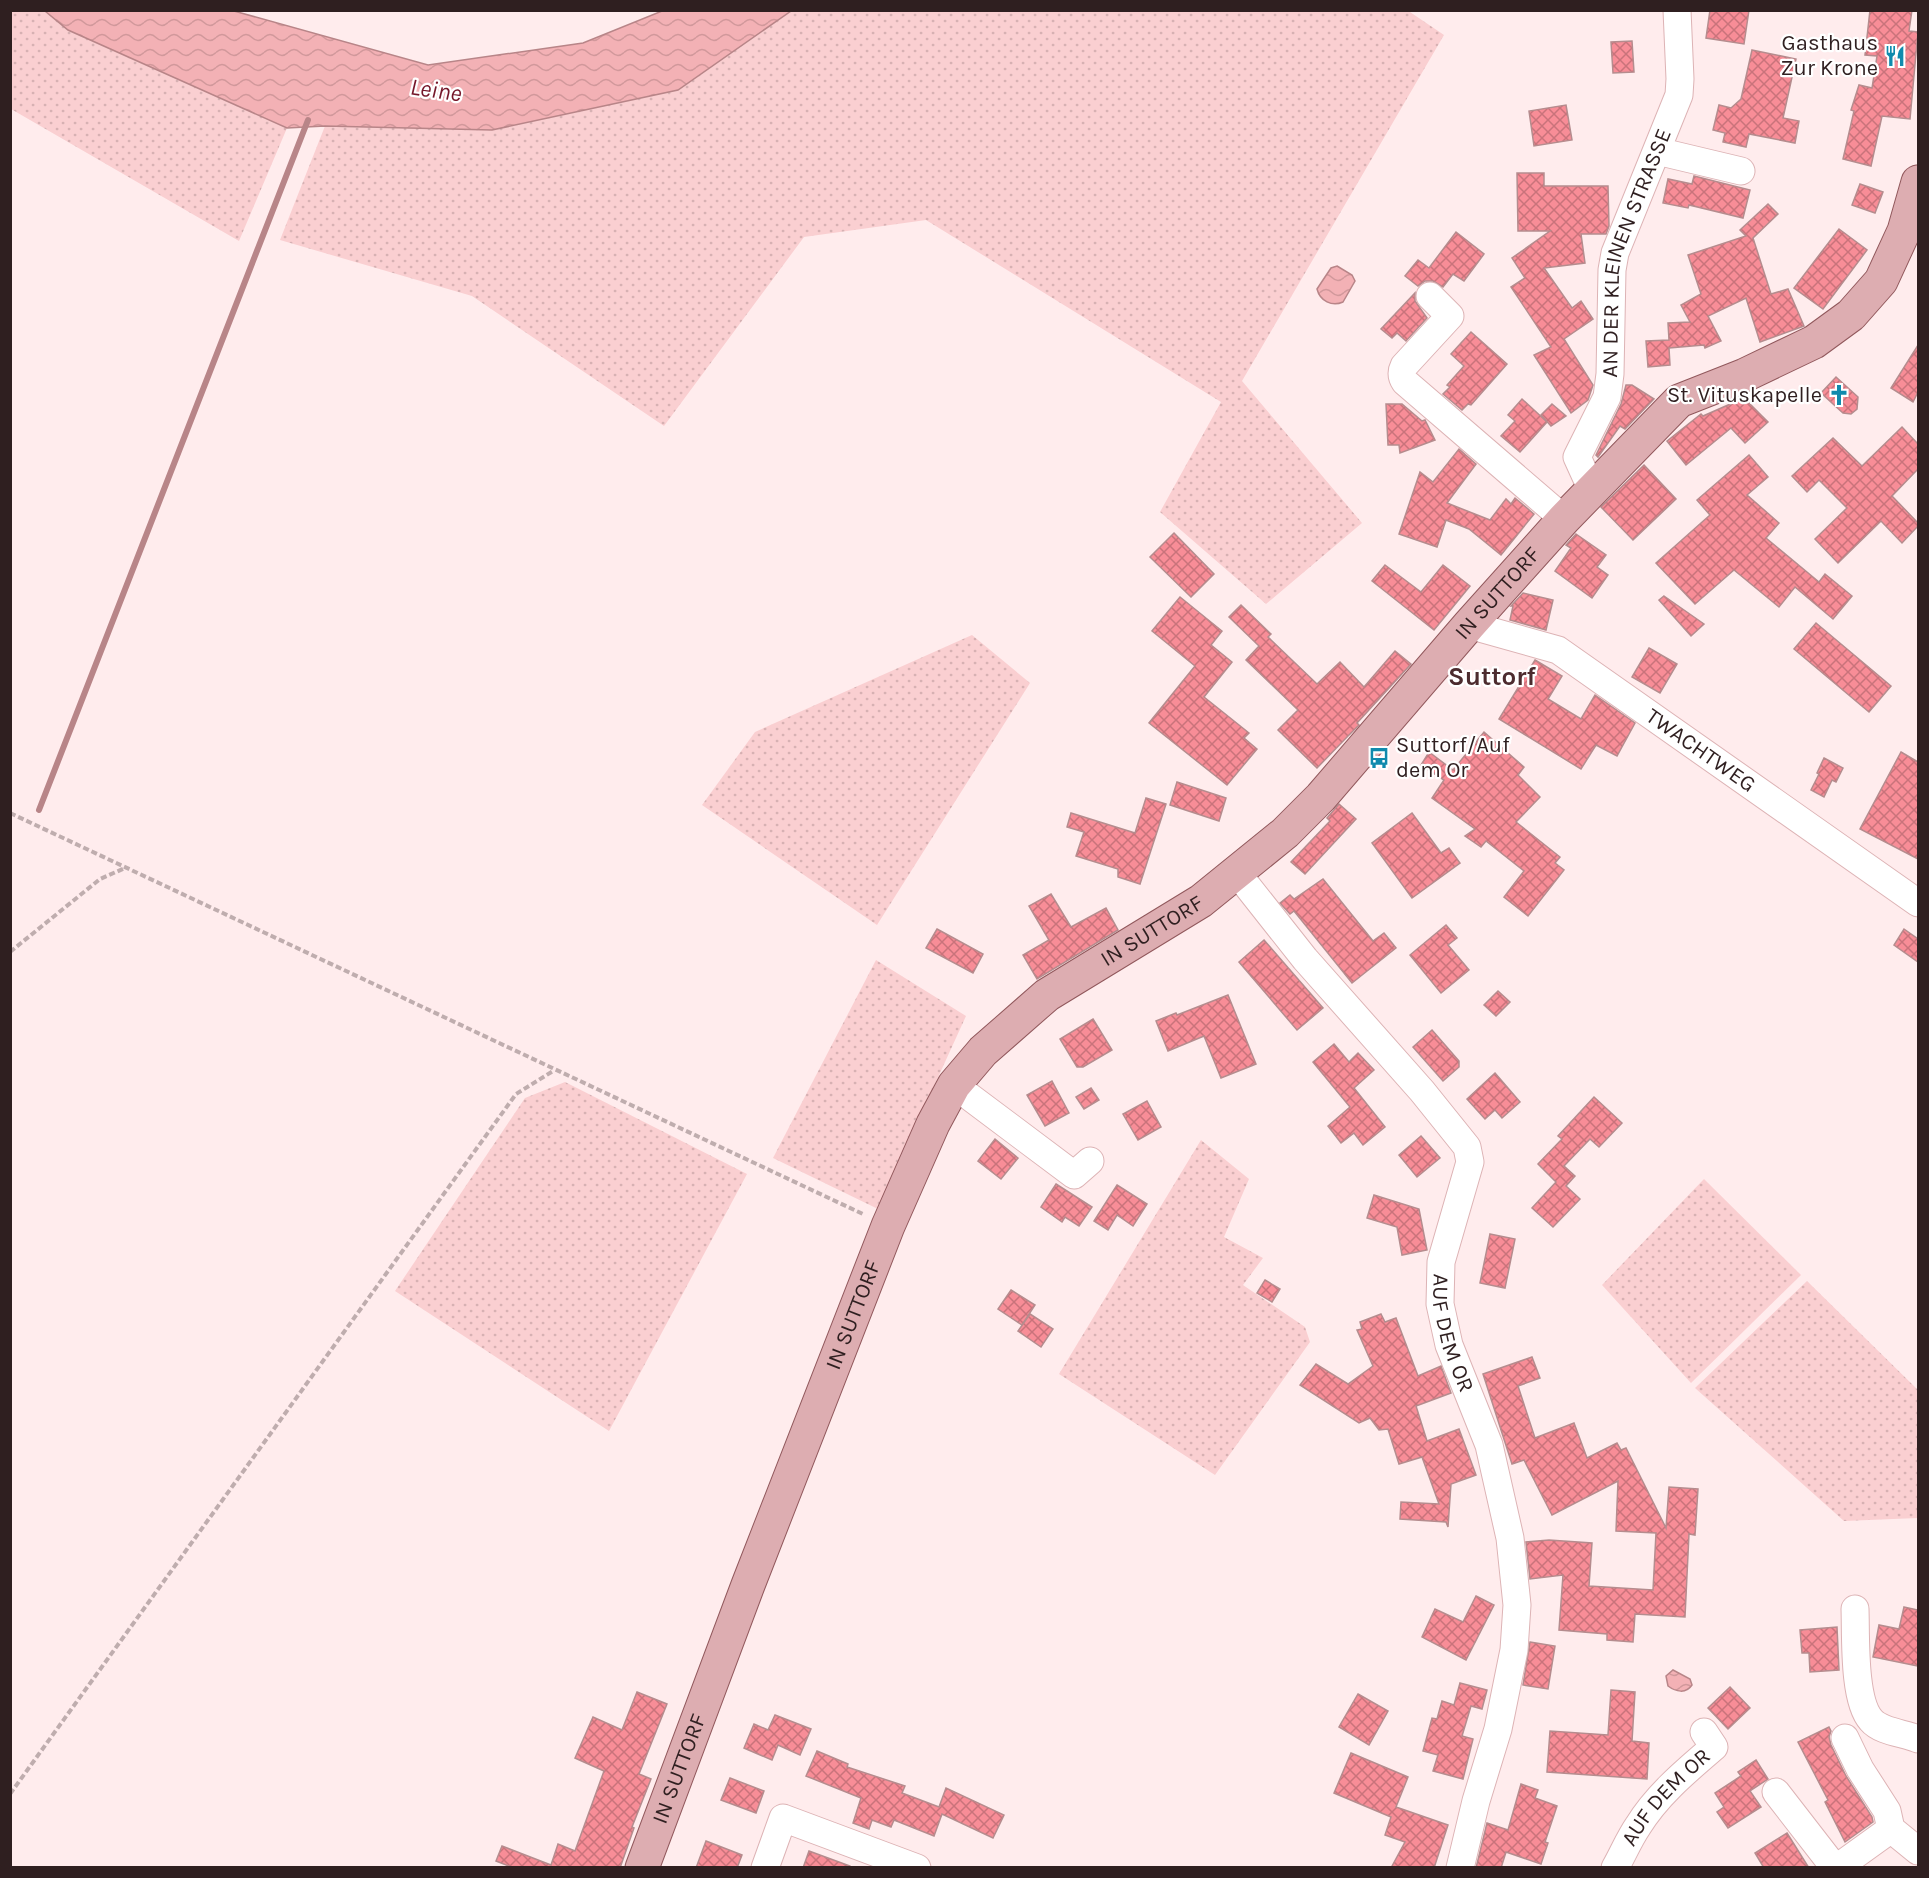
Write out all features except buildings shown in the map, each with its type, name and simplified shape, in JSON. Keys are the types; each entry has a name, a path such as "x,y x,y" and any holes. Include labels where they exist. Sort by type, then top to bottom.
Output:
{"main road":[{"name":"IN SUTTORF","path":"642,1868 748,1585 888,1226 933,1124 954,1085 983,1051 1047,995 1201,901 1285,833 1321,797 1564,519 1679,401 1745,375 1814,342 1851,315 1881,280 1904,231 1918,182"}],"street":[{"name":"AN DER KLEINEN STRASSE","path":"1592,490 1577,457 1607,397 1610,374 1611,292 1614,262 1679,95 1677,10"},
{"path":"1657,151 1741,171"},
{"path":"1430,296 1450,316 1404,366 1401,371 1402,376 1457,429 1564,519"},
{"name":"TWACHTWEG","path":"1469,625 1558,650 1918,903"},
{"name":"AUF DEM OR","path":"1237,873 1305,959 1422,1090 1467,1147 1470,1162 1441,1262 1440,1304 1449,1345 1489,1445 1510,1538 1517,1605 1514,1650 1498,1729 1476,1802 1460,1868"},
{"path":"954,1085 1074,1175 1090,1161"},
{"path":"1855,1609 1858,1689 1869,1719 1880,1727 1918,1739"},
{"name":"AUF DEM OR","path":"1615,1868 1638,1825 1654,1804 1677,1779 1714,1747 1704,1732"},
{"path":"1845,1738 1860,1769 1887,1811 1891,1829 1918,1851"},
{"path":"1776,1792 1831,1863 1841,1865 1891,1829"},
{"path":"765,1868 783,1818 917,1868"}],"path":[{"path":"10,813 888,1226"},
{"path":"10,952 100,879 126,868"},
{"path":"10,1794 516,1094 554,1070"}],"shaded area":[{"path":"1407,10 1444,35 1242,381 1362,523 1266,604 1160,512 1221,402 926,220 804,237 664,426 472,296 280,240 325,126 492,130 678,90 791,11"},
{"path":"11,11 45,11 68,30 287,128 239,241 11,109"},
{"path":"972,635 1030,683 877,925 702,805 755,732"},
{"path":"876,960 966,1016 878,1209 773,1158"},
{"path":"565,1082 747,1174 609,1431 395,1291 525,1098"},
{"path":"1201,1140 1249,1179 1224,1237 1263,1258 1243,1285 1305,1327 1310,1342 1215,1475 1059,1374"},
{"path":"1704,1179 1801,1275 1691,1383 1602,1285"},
{"path":"1807,1281 1918,1390 1918,1518 1844,1521 1695,1388"}],"water":[{"name":"Leine","path":"45,11 234,11 428,65 583,43 662,11 791,11 678,90 492,130 325,126 287,128 68,30"},
{"path":"1337,266 1352,275 1355,281 1343,302 1335,304 1324,300 1317,289 1331,268"},
{"path":"1673,1670 1690,1679 1692,1685 1690,1688 1681,1691 1668,1686 1666,1676"}],"waterway":[{"path":"39,810 308,120"}],"place":[{"name":"Gasthaus Zur Krone","path":"1895,56"},
{"name":"St. Vituskapelle","path":"1839,395"},
{"name":"Suttorf/Auf dem Or","path":"1379,758"}],"district":[{"name":"Suttorf","path":"1492,676"}]}
